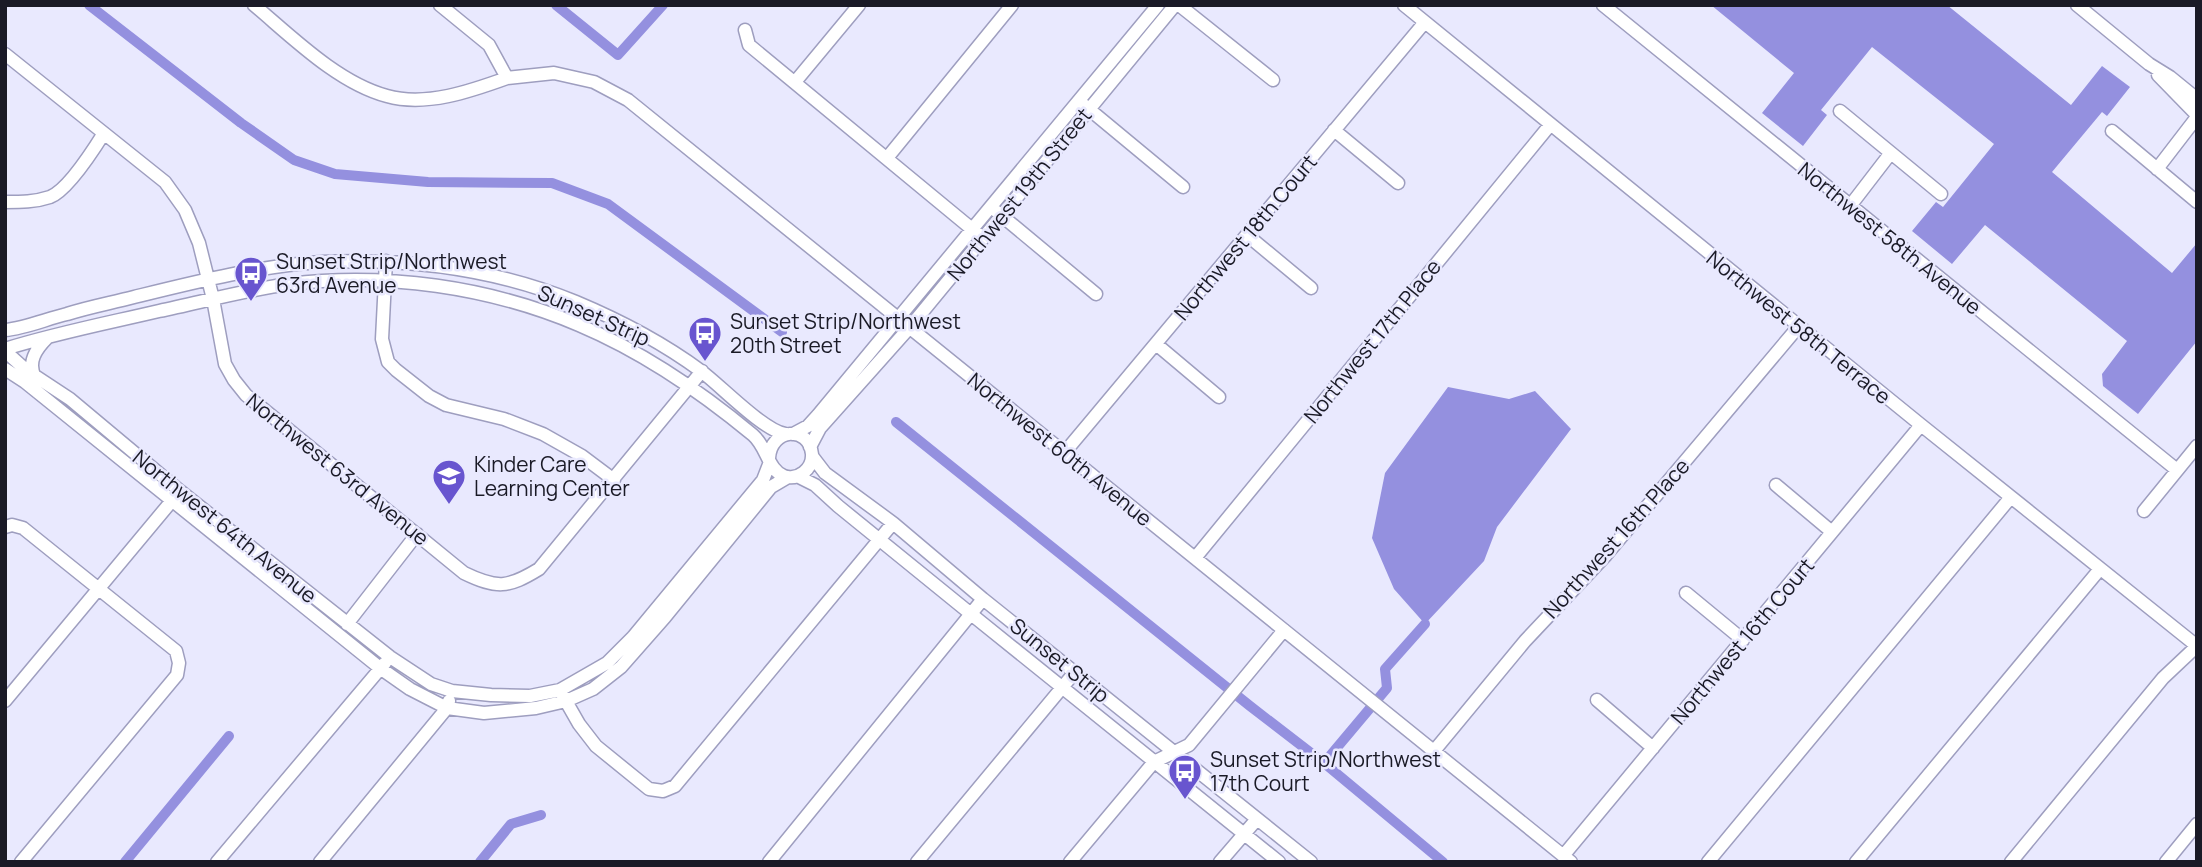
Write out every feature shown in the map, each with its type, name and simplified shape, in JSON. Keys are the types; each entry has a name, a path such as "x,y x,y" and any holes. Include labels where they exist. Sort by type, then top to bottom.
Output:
{"street":[{"name":"Northwest 60th Avenue","path":"254,5 329,66 356,83 387,96 421,99 466,93 508,78 554,73 594,82 628,100 1567,859"},
{"path":"440,5 489,46 508,78"},
{"path":"794,82 859,5"},
{"path":"887,158 1012,5"},
{"name":"Northwest 19th Street","path":"789,434 808,426 1158,5"},
{"path":"1177,5 1273,80"},
{"name":"Northwest 19th Street","path":"811,452 820,428 984,239 1177,5"},
{"name":"Northwest 58th Terrace","path":"1404,5 2197,646"},
{"name":"Northwest 58th Avenue","path":"1603,5 2177,470"},
{"path":"2077,5 2197,99"},
{"name":"Northwest 18th Court","path":"1065,452 1425,22"},
{"path":"745,30 748,45 984,239"},
{"name":"Northwest 63rd Avenue","path":"5,54 165,182 185,210 200,243 225,364 246,395 464,572 482,582 500,585 518,582 539,569 614,480"},
{"path":"2149,64 2197,116 2157,169"},
{"path":"1078,101 1184,187"},
{"path":"1840,111 1941,194"},
{"name":"Northwest 17th Place","path":"1195,558 1550,125"},
{"path":"1335,130 1398,183"},
{"path":"2112,131 2197,202"},
{"path":"5,202 30,202 53,196 88,161 104,132"},
{"path":"1850,206 1890,153"},
{"path":"991,207 1096,294"},
{"path":"1247,235 1311,288"},
{"path":"386,261 382,339 388,362 396,370 429,396 446,405 504,419 543,434 582,456 614,480 702,371"},
{"name":"Sunset Strip","path":"5,330 209,279 281,266 320,262 386,261 443,267 516,282 575,301 625,325 702,371 767,426 789,434"},
{"name":"Sunset Strip","path":"5,350 49,337 213,299 287,285 323,281 385,280 438,287 511,302 578,324 602,335 657,364 690,386 755,437 770,460"},
{"path":"511,302 516,282"},
{"name":"Northwest 16th Place","path":"1434,751 1525,641 1606,555 1799,326"},
{"path":"35,377 32,360 38,348 49,337"},
{"path":"1156,344 1219,397"},
{"name":"Northwest 64th Avenue","path":"5,350 35,377 70,400 176,496 380,668 410,689 447,708"},
{"name":"Northwest 64th Avenue","path":"5,369 390,657 431,684 452,691"},
{"name":"Northwest 16th Court","path":"1567,859 1653,748 1921,425"},
{"path":"320,862 447,708 452,691 491,695 563,695 607,663 633,637 763,480 774,442 789,434 802,437 811,452 806,471 778,481 768,490 621,667 593,689 563,695 513,712 484,713 447,708"},
{"path":"2144,511 2197,446"},
{"name":"Sunset Strip","path":"811,452 825,473 893,523 983,599 1311,862"},
{"path":"770,460 775,470 793,476"},
{"name":"Sunset Strip","path":"793,476 815,485 1279,862"},
{"path":"1776,485 1832,532"},
{"path":"5,701 176,496"},
{"path":"1708,862 2011,497"},
{"path":"563,695 579,724 596,746 649,789 663,791 675,786 893,523"},
{"path":"9,526 23,528 100,589 176,651 180,663 177,676 21,862"},
{"path":"347,624 416,534"},
{"path":"1856,862 2100,569"},
{"path":"1686,593 1743,640"},
{"path":"769,862 983,599"},
{"path":"1070,862 1154,762 1189,745 1284,630"},
{"path":"2011,862 2163,678 2197,646"},
{"path":"217,862 390,657"},
{"path":"917,862 1075,672"},
{"path":"1597,700 1653,748"},
{"path":"1220,862 1256,819"},
{"path":"2165,862 2197,824"}],"shaded area":[{"path":"1711,5 1947,5 2071,105 2102,66 2130,87 2107,116 2102,112 2052,172 2172,273 2197,243 2197,341 2138,414 2103,386 2102,374 2127,341 1985,225 1952,264 1912,231 1936,202 1943,207 1994,144 1872,47 1821,110 1827,115 1803,146 1762,113 1794,73"},
{"path":"1448,387 1509,399 1535,391 1571,429 1497,527 1484,561 1425,624 1394,589 1372,538 1385,473"}],"waterway":[{"path":"89,5 241,123 294,160 335,174 428,182 552,183 608,204 782,332"},
{"path":"556,5 618,55 663,5"},
{"path":"896,422 1324,763 1443,862"},
{"path":"1324,763 1387,688 1385,669 1425,624"},
{"path":"125,862 229,736"},
{"path":"480,862 511,824 541,815"}],"place":[{"name":"Sunset Strip/Northwest 63rd Avenue","path":"251,303"},
{"name":"Sunset Strip/Northwest 20th Street","path":"705,363"},
{"name":"Kinder Care Learning Center","path":"449,506"},
{"name":"Sunset Strip/Northwest 17th Court","path":"1185,801"}]}
